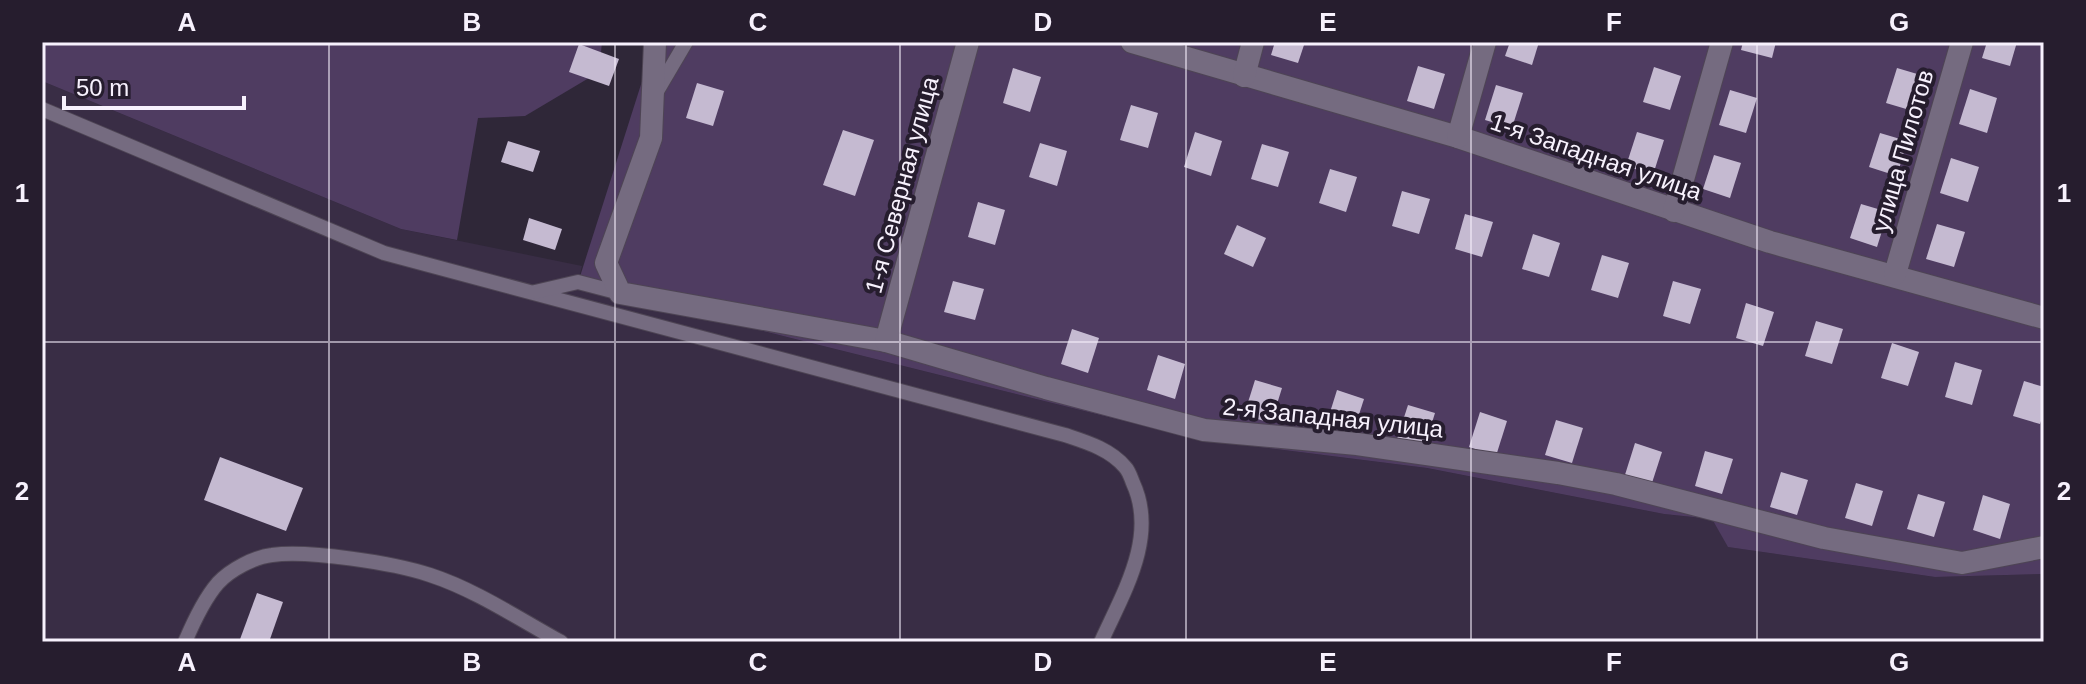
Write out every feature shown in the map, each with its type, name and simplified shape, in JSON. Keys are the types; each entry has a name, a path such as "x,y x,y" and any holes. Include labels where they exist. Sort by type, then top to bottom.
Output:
{"street":[{"path":"620,293 606,263 651,138 655,42"},
{"name":"1-я Северная улица","path":"886,341 968,42"},
{"name":"1-я Западная улица","path":"1132,42 1458,137 1770,242 1895,274 2044,318"},
{"path":"1244,76 1253,42"},
{"path":"1458,137 1485,42"},
{"path":"1674,211 1722,42"},
{"name":"улица Пилотов","path":"1895,274 1962,42"},
{"name":"2-я Западная улица","path":"620,293 886,341 1204,430 1357,444 1558,473 1616,484 1824,538 1962,563 2044,547"}],"lane":[{"path":"654,97 686,42"},
{"path":"42,109 384,253 1065,435 1103,449 1126,467 1140,498 1141,537 1135,566 1101,642"},
{"path":"532,293 578,282 620,293"},
{"path":"185,642 218,582 245,564 271,555 381,564 430,575 472,593 561,642"}],"shaded area":[{"path":"42,42 602,42 599,72 525,116 478,118 457,240 401,229 42,81"},
{"path":"652,42 2044,42 2044,574 1935,577 1728,547 1712,519 1664,514 1427,468 1197,439 727,322 576,289"},
{"path":"42,81 401,229 582,266 576,289 727,322 1197,439 1427,468 1664,514 1712,519 1729,547 1935,577 2044,574 2044,642 42,642"}],"building":[{"path":"1275,42 1305,42 1298,63 1271,55"},
{"path":"1510,42 1539,42 1532,65 1505,56"},
{"path":"1743,42 1776,42 1772,58 1741,50"},
{"path":"1987,42 2017,42 2010,66 1982,58"},
{"path":"579,44 619,59 609,86 569,72"},
{"path":"1418,66 1445,74 1434,109 1407,101"},
{"path":"1654,67 1681,76 1670,110 1643,102"},
{"path":"1013,68 1041,77 1030,112 1003,103"},
{"path":"1897,68 1924,76 1913,111 1886,103"},
{"path":"697,83 724,91 713,126 686,118"},
{"path":"1496,85 1523,93 1512,128 1485,120"},
{"path":"1970,89 1997,98 1987,133 1959,124"},
{"path":"1730,90 1757,98 1746,133 1719,125"},
{"path":"1131,105 1158,113 1148,148 1120,140"},
{"path":"843,130 874,140 855,196 823,185"},
{"path":"1195,132 1222,141 1211,176 1184,167"},
{"path":"1637,132 1664,140 1653,175 1626,166"},
{"path":"1880,133 1907,141 1897,176 1869,167"},
{"path":"508,141 540,151 533,172 501,162"},
{"path":"1040,143 1067,151 1057,186 1029,177"},
{"path":"1262,144 1289,152 1278,187 1251,179"},
{"path":"1714,155 1741,163 1730,198 1703,189"},
{"path":"1951,158 1979,167 1968,202 1940,193"},
{"path":"1330,169 1357,177 1346,212 1319,203"},
{"path":"1402,191 1430,199 1419,234 1392,226"},
{"path":"978,202 1005,210 995,245 968,237"},
{"path":"1861,204 1888,212 1877,247 1850,238"},
{"path":"1465,214 1493,222 1482,257 1455,249"},
{"path":"529,218 562,229 555,250 523,240"},
{"path":"1937,224 1965,232 1954,267 1926,259"},
{"path":"1237,225 1266,238 1253,267 1224,254"},
{"path":"1533,234 1560,243 1549,277 1522,269"},
{"path":"1602,255 1629,263 1618,298 1591,290"},
{"path":"953,281 984,289 975,320 944,312"},
{"path":"1673,281 1701,289 1690,324 1663,316"},
{"path":"1746,303 1774,312 1763,346 1736,338"},
{"path":"1816,321 1843,329 1832,364 1805,356"},
{"path":"1072,329 1099,338 1088,373 1061,364"},
{"path":"1892,343 1919,352 1908,386 1881,378"},
{"path":"1158,355 1185,364 1175,399 1147,390"},
{"path":"1955,362 1982,370 1972,405 1945,397"},
{"path":"1255,380 1282,388 1271,423 1244,415"},
{"path":"2024,381 2044,387 2044,412 2040,424 2013,416"},
{"path":"1337,390 1364,399 1353,433 1326,425"},
{"path":"1408,405 1435,413 1424,448 1397,439"},
{"path":"1480,412 1507,421 1496,456 1469,447"},
{"path":"1556,420 1583,428 1572,463 1545,455"},
{"path":"1635,443 1662,452 1651,486 1624,478"},
{"path":"1705,451 1733,459 1722,494 1695,486"},
{"path":"220,457 303,488 286,531 204,500"},
{"path":"1781,472 1808,480 1797,515 1770,507"},
{"path":"1856,483 1883,491 1872,526 1845,518"},
{"path":"1918,494 1945,502 1934,537 1907,529"},
{"path":"1983,495 2010,504 2000,539 1973,530"},
{"path":"257,593 283,602 269,642 239,642"}]}
